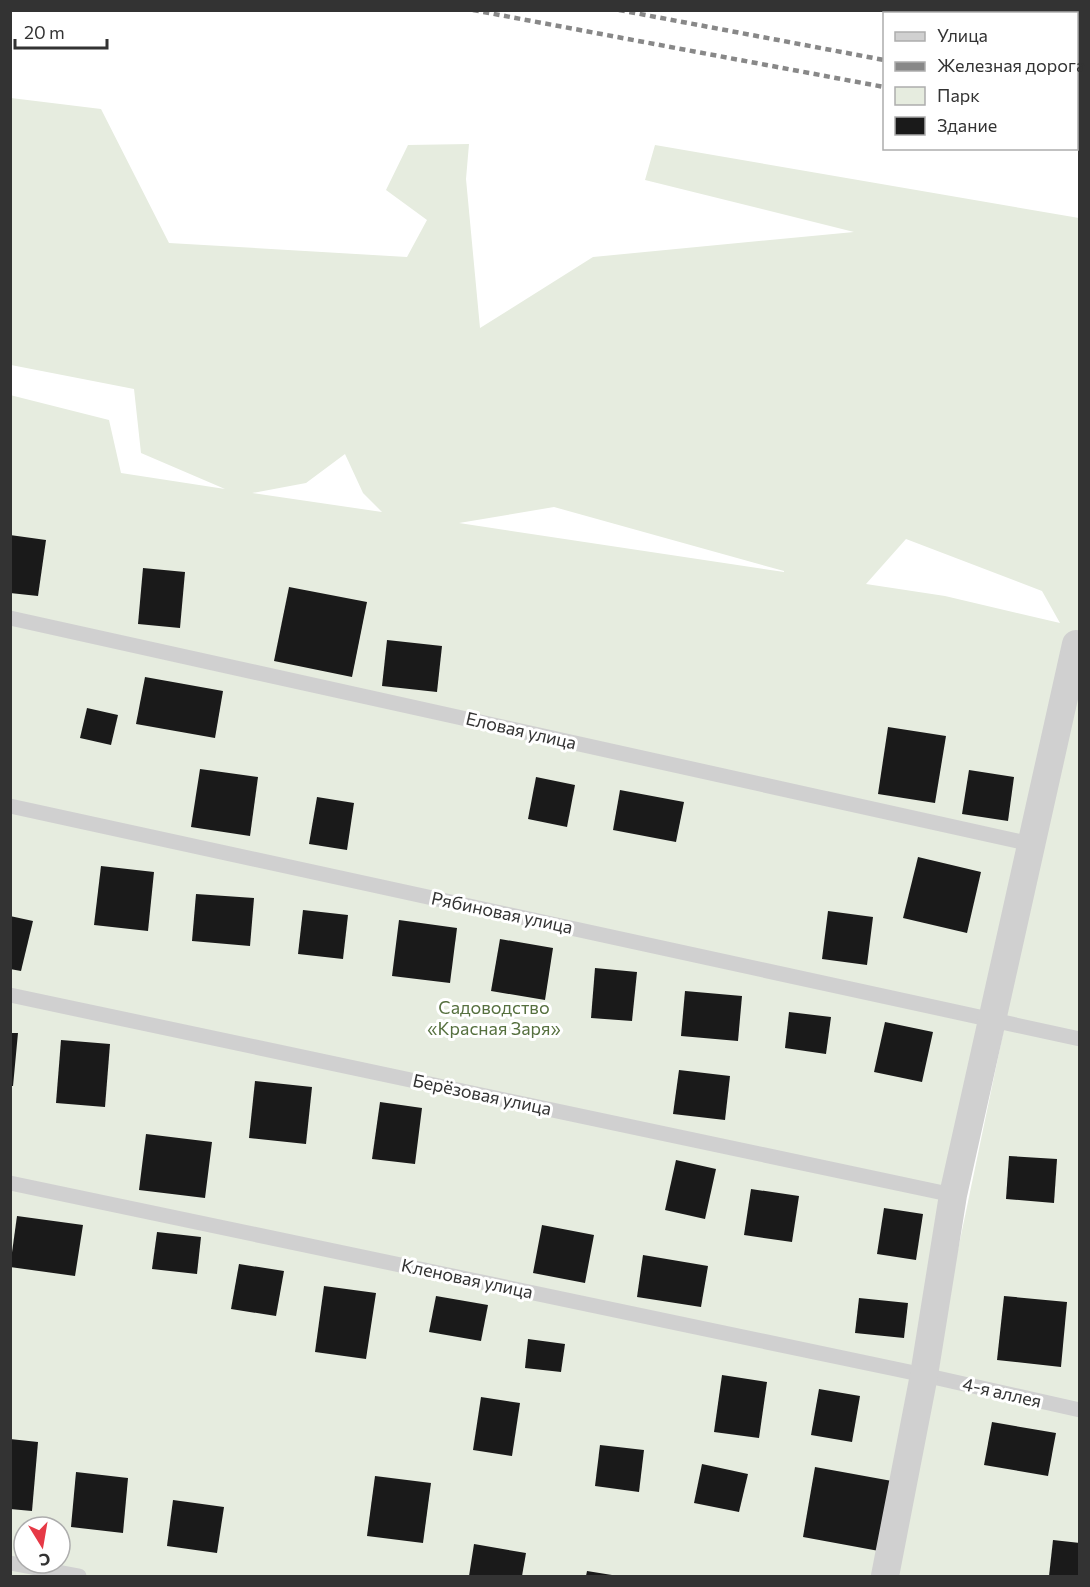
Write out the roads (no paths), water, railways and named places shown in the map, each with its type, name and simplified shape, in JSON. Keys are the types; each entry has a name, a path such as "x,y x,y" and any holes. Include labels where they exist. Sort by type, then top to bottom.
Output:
{"street":[{"path":"885,1576 924,1375 953,1195 1078,645"}],"lane":[{"name":"Еловая улица","path":"10,618 1031,844"},
{"name":"Рябиновая улица","path":"10,806 1080,1039"},
{"name":"Берёзовая улица","path":"10,995 953,1195"},
{"name":"Кленовая улица","path":"10,1183 924,1375"},
{"name":"4-я аллея","path":"924,1375 1080,1410"},
{"path":"10,1563 79,1576"}],"railway":[{"path":"473,10 883,87"},
{"path":"619,10 883,60"}],"park label":[{"name":"Садоводство «Красная Заря»","path":"494,1018"}]}
